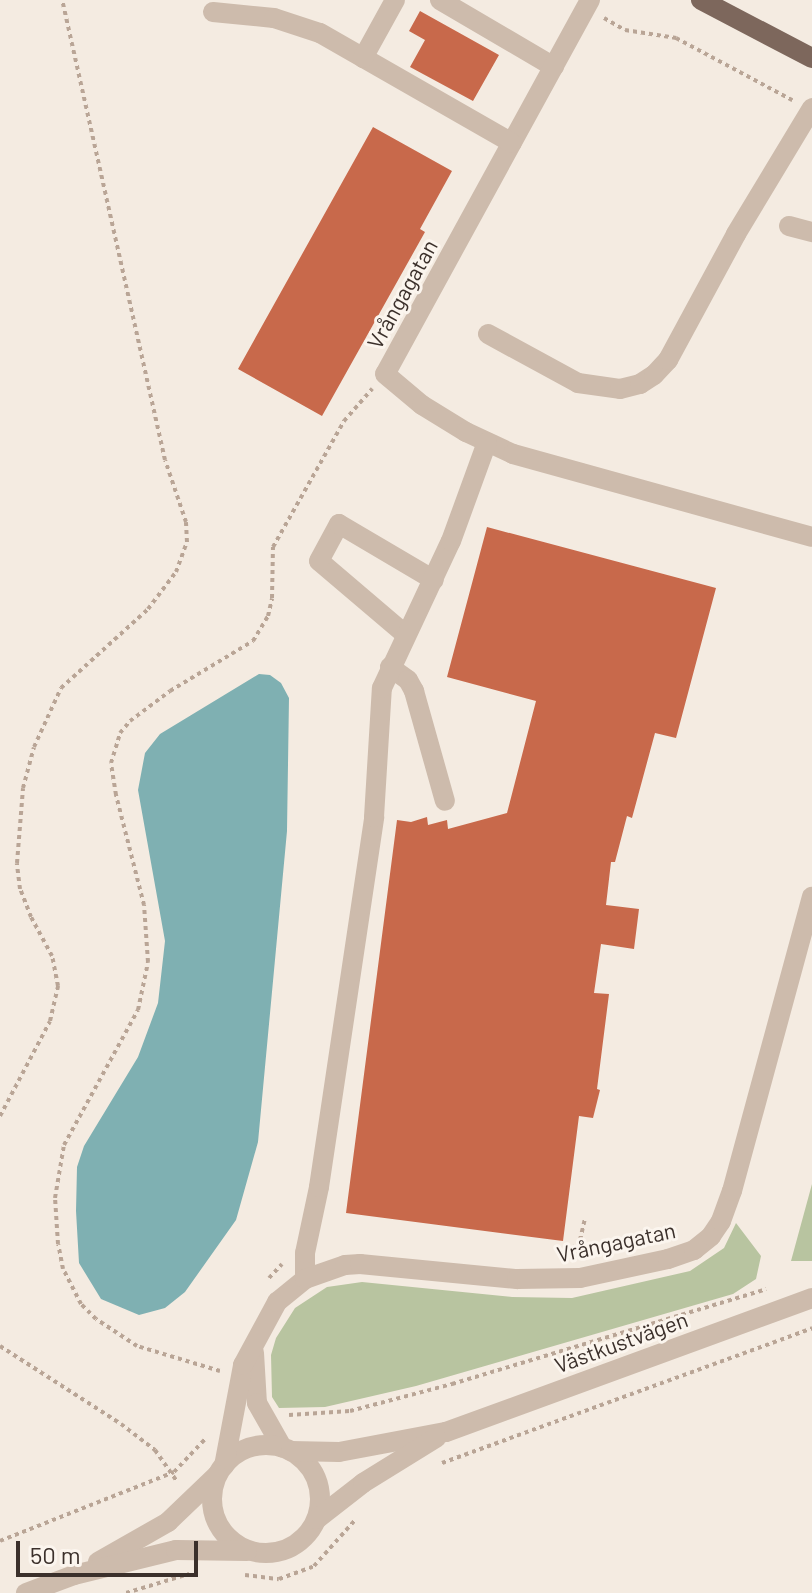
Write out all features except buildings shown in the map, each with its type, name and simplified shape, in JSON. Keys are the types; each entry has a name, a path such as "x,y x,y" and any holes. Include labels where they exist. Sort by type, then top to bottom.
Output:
{"main road":[{"path":"701,0 812,58"}],"street":[{"path":"363,58 395,0"},
{"path":"440,0 554,67"},
{"name":"Vrångagatan","path":"588,4 385,374 422,405 487,442 543,464 812,537"},
{"path":"213,12 274,18 299,25 512,143"},
{"path":"488,334 555,373 589,386 620,389 640,384 654,375 668,360 736,234 812,109"},
{"path":"789,226 812,232"},
{"path":"305,1279 305,1253 319,1187 374,817 379,707 390,667 434,580 487,442"},
{"path":"406,635 319,561 339,524 434,580"},
{"path":"390,667 408,680 414,691 445,801"},
{"name":"Vrångagatan","path":"221,1470 243,1365 277,1302 305,1279 335,1267 360,1264 517,1279 580,1278 694,1250 711,1236 721,1221 732,1191 812,897"},
{"name":"Västkustvägen","path":"74,1575 168,1522 236,1454 253,1446 339,1452 446,1432 812,1298"},
{"name":"Vrångagatan","path":"255,1341 254,1384 264,1419 287,1449"},
{"name":"Västkustvägen","path":"26,1593 74,1575 176,1550 203,1548 270,1554 290,1549 306,1537 317,1519 363,1483 446,1432"},
{"path":"287,1449 307,1463 317,1480 321,1499 317,1519"},
{"path":"221,1470 212,1499 215,1517 232,1542 250,1551"}],"path":[{"path":"0,1116 50,1021 58,986 52,956 20,889 17,863 23,788 34,747 61,688 148,609 176,572 187,542 186,522 165,460 62,0"},
{"path":"588,4 625,30 676,38 812,109"},
{"path":"222,1372 137,1346 96,1319 75,1292 63,1269 58,1244 55,1198 64,1145 116,1056 138,1010 148,962 144,905 111,763 120,733 130,721 170,691 253,641 268,616 272,598 273,547 344,421 385,374"},
{"path":"264,1419 350,1411 386,1404 692,1314 767,1288"},
{"path":"431,1467 812,1328"},
{"path":"0,1346 121,1424 155,1450 174,1472 187,1506"},
{"path":"0,1541 174,1472 206,1439 210,1427 230,1427"},
{"path":"230,1573 279,1579 299,1574 326,1555 362,1512"},
{"path":"126,1593 209,1570 203,1548"}],"green space":[{"path":"812,1184 812,1261 791,1261"},
{"path":"736,1223 761,1256 756,1279 733,1294 416,1386 325,1407 279,1408 272,1397 271,1355 276,1338 295,1308 327,1287 362,1282 512,1297 572,1298 690,1271 724,1248"}],"water":[{"path":"259,674 270,675 281,683 289,698 287,831 258,1142 236,1220 185,1292 165,1308 139,1315 101,1299 79,1263 76,1211 77,1167 84,1146 138,1057 158,1003 165,941 138,790 145,753 160,734"}]}
